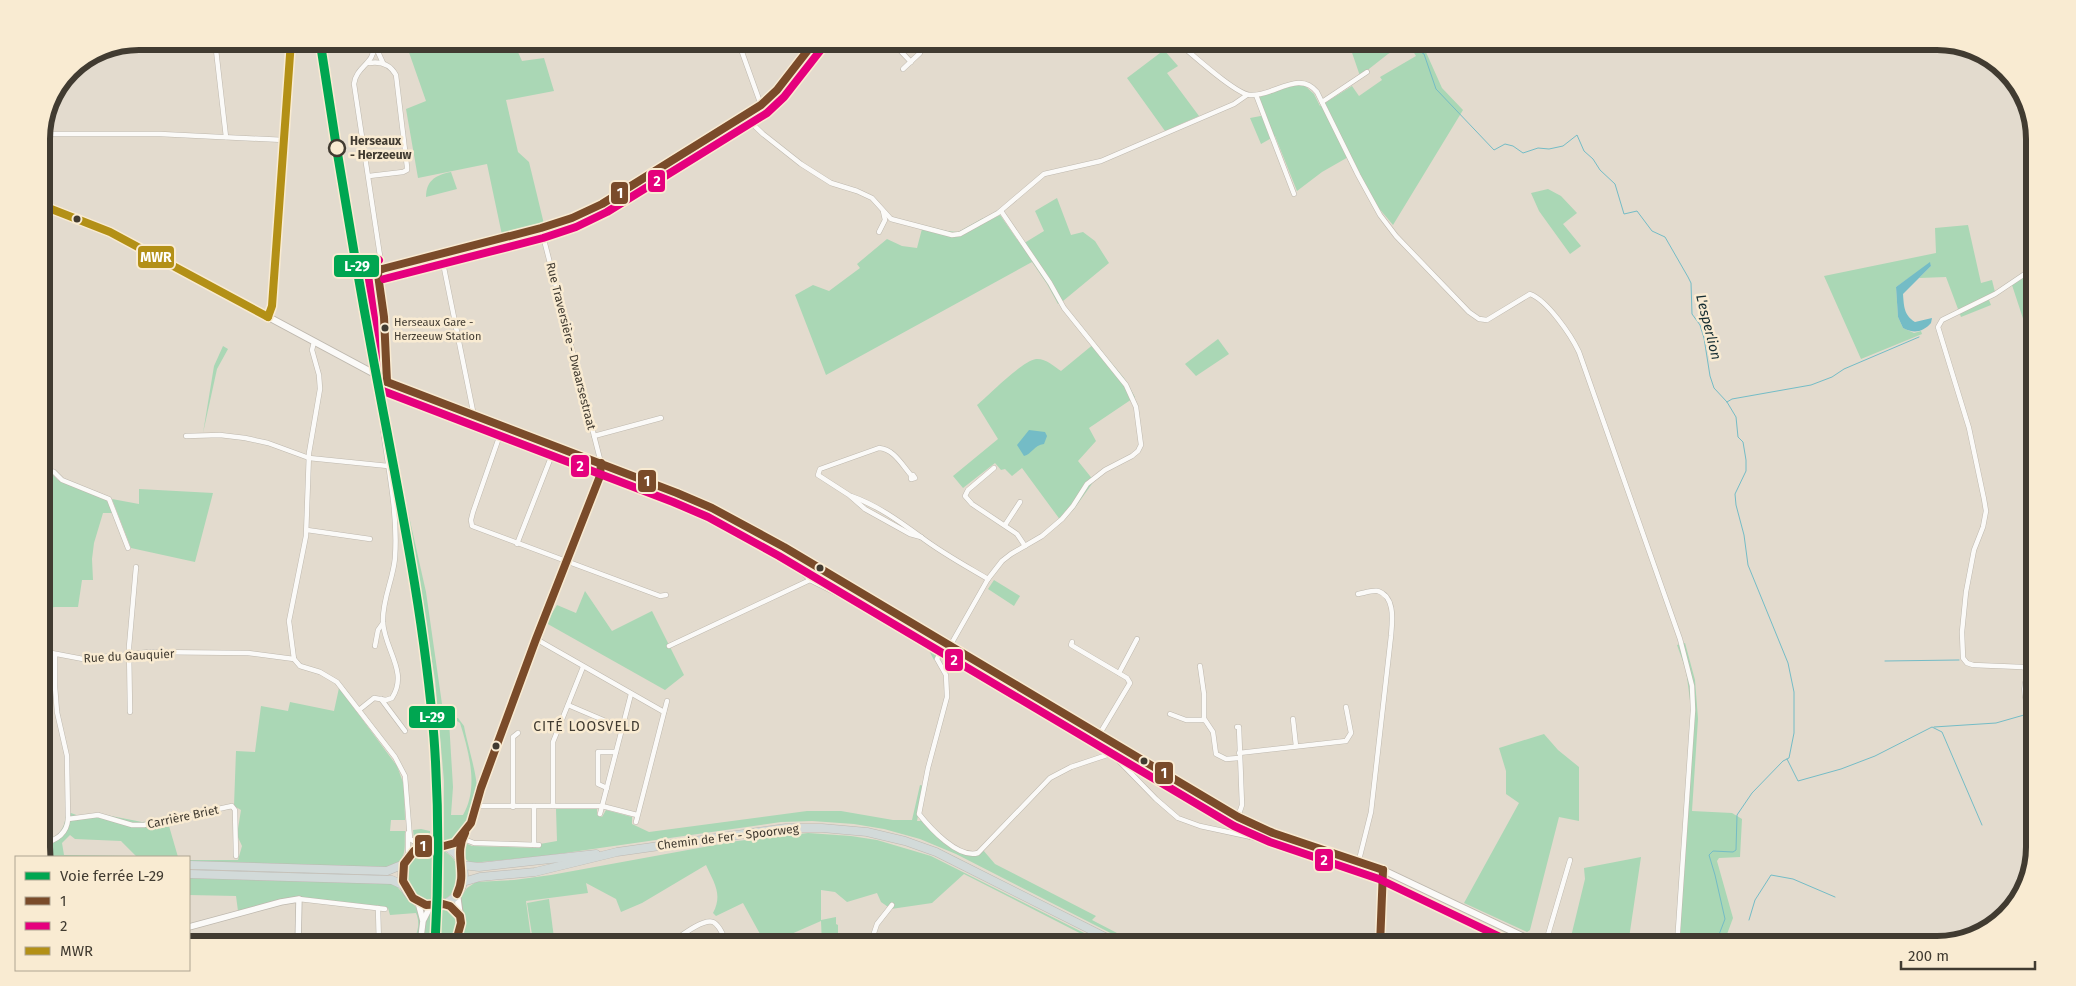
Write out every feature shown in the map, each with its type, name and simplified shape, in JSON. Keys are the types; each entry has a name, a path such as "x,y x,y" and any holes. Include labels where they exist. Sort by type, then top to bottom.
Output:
{"highway":[{"name":"Chemin de Fer - Spoorweg","path":"463,882 480,877 535,872 617,852 786,828 822,828 867,832 905,841 936,852 1103,936"},
{"path":"190,874 235,871 387,871 406,861 422,846 440,845 458,857 462,864 463,882 457,894 439,905 418,902 405,886 403,875 406,861"},
{"path":"462,864 479,867 617,852"},
{"path":"190,865 235,871 392,880 405,886"}],"main road":[{"path":"50,208 110,232 387,382 601,462 712,508 784,547 1238,816 1285,837 1359,860 1383,870 1522,936"},
{"path":"440,845 451,845 461,838 471,822 481,788 536,639 600,476 601,462"},
{"path":"458,857 461,838"},
{"path":"1380,936 1383,870"},
{"path":"457,894 461,924 458,936"},
{"path":"439,905 453,908 460,916"}],"street":[{"path":"216,50 226,137"},
{"path":"268,317 272,306 290,50"},
{"path":"373,50 373,56 369,62 357,72 354,84 382,268 378,275 384,317 387,382"},
{"path":"369,176 403,172 408,167 397,78 394,70 384,63 378,50"},
{"path":"741,50 761,105"},
{"path":"382,268 541,228 572,218 602,204 761,105 777,90 808,50"},
{"path":"900,50 911,62"},
{"path":"1187,50 1234,88 1247,95 1256,95 1302,82 1312,85 1380,215 1396,236 1469,312 1479,319 1487,320 1530,294 1540,300 1567,330 1579,352 1680,639 1692,686 1693,710 1678,936"},
{"path":"904,69 920,53"},
{"path":"369,62 384,63"},
{"path":"1322,102 1366,72"},
{"path":"744,116 763,134 831,184 865,194 872,198 891,219 952,235 960,234 1001,211 1044,174 1101,161 1234,104 1247,95"},
{"path":"1256,95 1294,194"},
{"path":"50,134 151,134 284,140"},
{"path":"879,232 885,220 882,210"},
{"path":"1001,211 1050,283 1064,308 1126,385 1136,407 1141,445 1138,451 1088,484 1062,519 1002,562 988,579 937,659 946,675 947,697 928,768 919,814 938,836 964,852 974,854 982,849 1050,778 1071,767 1113,753"},
{"name":"Rue Traversière - Dwaarsestraat","path":"541,228 601,462"},
{"path":"442,253 474,416"},
{"path":"2026,273 1995,294 1942,320 1938,327 1969,428 1986,512 1983,527 1974,550 1966,592 1962,632 1963,658 1973,664 2026,668"},
{"path":"314,342 312,350 319,375 320,389 308,458 307,530 289,621 294,659 300,666 320,672 334,680 395,757 405,776 410,838 422,846"},
{"path":"594,436 661,418"},
{"path":"503,426 473,512 471,524 477,529 517,544 660,596 666,595"},
{"path":"375,646 378,630 383,623 395,557 395,507 383,430"},
{"path":"186,436 220,436 253,439 308,458 388,466"},
{"path":"517,544 555,446"},
{"path":"911,475 892,453 879,448 828,465 820,469 818,475 865,509 910,534 921,537 988,579"},
{"path":"994,468 968,490 965,496 972,504 1018,534 1025,546"},
{"path":"50,471 62,480 109,499 128,548"},
{"path":"1005,525 1020,502"},
{"path":"307,530 370,539"},
{"path":"784,547 785,554 810,580 890,620 906,620"},
{"path":"130,712 130,654 136,567"},
{"path":"669,646 810,580"},
{"path":"1358,594 1376,590 1388,600 1392,614 1371,812 1359,860"},
{"path":"359,710 369,700 374,698 392,698 398,679 395,662 383,623"},
{"path":"536,639 664,712"},
{"path":"1119,673 1137,639"},
{"path":"1072,642 1071,645 1119,673 1130,683 1099,735"},
{"name":"Rue du Gauquier","path":"50,654 83,659 149,652 248,653 294,659"},
{"path":"50,842 62,835 67,827 68,819 67,756 57,712 55,687 56,655"},
{"path":"1200,666 1204,694 1202,712 1204,720 1213,732 1216,754 1226,759 1239,755 1296,746 1346,741 1351,733 1346,707"},
{"path":"553,806 554,742 584,667"},
{"path":"2026,684 2024,700 2026,706"},
{"path":"600,814 631,694"},
{"path":"381,699 405,731"},
{"path":"636,822 667,701"},
{"path":"568,705 622,728"},
{"path":"1170,714 1186,720 1204,720"},
{"path":"1293,718 1296,746"},
{"path":"1237,727 1239,727 1242,805 1238,816"},
{"path":"513,806 513,737 518,733"},
{"path":"1111,742 1113,753 1156,799 1178,818 1200,826 1266,840 1280,842 1285,837"},
{"path":"607,788 598,784 598,752 616,752"},
{"name":"Carrière Briet","path":"68,819 98,815 132,825 144,825 232,806 235,810 236,856"},
{"path":"477,806 602,806 637,815"},
{"path":"461,838 474,843 537,845 534,806"},
{"path":"406,861 407,835 409,830"},
{"path":"1548,936 1570,860"},
{"path":"298,899 298,936"},
{"path":"190,927 298,899 385,909"},
{"path":"418,902 423,921"},
{"path":"421,936 426,912 439,905"},
{"path":"873,936 877,924 892,905"},
{"path":"378,908 379,936"},
{"path":"681,936 707,921 713,922 718,926 723,936"}],"green space":[{"path":"408,50 517,50 522,61 544,58 554,91 506,100 518,152 529,162 544,224 502,235 487,164 418,178 406,109 426,101"},
{"path":"1164,50 1178,66 1167,73 1199,116 1165,131 1127,78"},
{"path":"1351,50 1395,50 1388,54 1360,76"},
{"path":"1412,50 1425,50 1442,88 1463,110 1393,225 1377,206 1350,156 1322,172 1297,191 1275,136 1261,144 1250,118 1266,115 1259,97 1295,85 1304,85 1314,94 1320,106 1352,86 1359,96 1382,80 1380,77 1416,56"},
{"path":"451,172 457,189 426,197 426,191 432,180 440,175"},
{"path":"1548,189 1561,196 1577,213 1563,224 1581,246 1570,254 1539,211 1531,193"},
{"path":"1057,198 1071,235 1083,232 1095,241 1109,263 1063,301 1058,304 1032,262 826,375 795,295 813,285 829,291 860,268 857,264 887,239 902,246 917,248 923,225 958,232 983,218 986,222 1000,215 1021,245 1044,231 1035,211"},
{"path":"1968,225 1981,283 1992,280 1995,292 2026,270 2026,328 2012,285 1991,298 1989,300 1991,305 1961,317 1946,277 1919,278 1931,266 1930,263 1896,287 1898,317 1903,328 1914,333 1921,331 1922,334 1861,359 1824,276 1936,253 1935,228"},
{"path":"1218,339 1229,354 1196,376 1185,364"},
{"path":"1095,343 1124,378 1135,397 1089,428 1096,441 1078,461 1094,481 1074,509 1061,521 1022,468 1012,476 1005,469 1001,470 995,463 963,488 953,476 998,439 977,405 1014,372 1030,361 1036,359 1043,360 1061,371"},
{"path":"223,346 228,349 217,369 203,433 214,366"},
{"path":"50,473 58,480 107,498 114,513 103,513 94,543 92,559 93,580 82,580 78,607 50,608"},
{"path":"402,485 426,592 444,718 458,718 464,726 477,783 475,804 469,819 455,839 449,842 444,841 444,781 435,679","holes":["454,719 460,723 467,746 471,770 471,793 463,815 451,815 453,787 449,721"]},
{"path":"139,489 213,493 195,562 131,548 112,499 139,504"},
{"path":"994,580 1020,596 1014,606 988,589"},
{"path":"585,591 612,631 652,611 684,675 665,690 546,623 557,605 576,613"},
{"path":"906,624 940,645 934,660 927,647 914,639 914,635 896,625"},
{"path":"1685,643 1695,680 1698,719 1692,811 1732,813 1742,819 1740,857 1719,858 1717,861 1733,918 1726,936 1676,936 1691,708 1686,670 1677,645"},
{"path":"339,688 397,766 404,785 405,820 391,820 390,831 405,831 404,852 401,859 392,868 190,863 190,860 238,860 242,846 237,835 241,810 234,806 236,751 255,752 261,706 288,711 290,702 334,711"},
{"path":"1544,734 1558,750 1579,767 1579,821 1559,817 1530,930 1527,932 1464,903 1519,803 1506,794 1506,771 1499,748"},
{"path":"920,785 924,786 917,821 922,819 945,842 959,851 974,856 983,850 995,864 1096,916 1092,920 1123,936 1116,936 956,854 920,839 884,829 854,824 812,821 781,822 544,856 471,863 466,859 462,851 463,842 472,846 540,848 540,844 557,841 556,809 597,809 597,815 602,817 606,810 632,817 632,824 649,832 807,811 841,811 893,820 912,820"},
{"path":"71,813 79,816 96,813 142,822 167,819 178,856 136,856 50,856 50,838 59,833 64,826 66,815","holes":["70,835 75,839 121,841 136,856 64,855 62,843"]},
{"path":"413,830 430,831 430,839 420,841 414,838"},
{"path":"808,833 877,840 931,856 1090,936 1085,936 964,874 932,903 891,909 881,902 877,893 847,902 835,892 821,890 821,920 836,917 838,936 822,936 821,921 787,936 761,936 743,903 716,916 713,913 717,894 706,865 642,903 621,912 616,899 586,883 588,893 526,901 531,936 461,936 464,925 461,897 467,888 476,882 514,880 551,875 737,841"},
{"path":"426,849 437,849 435,901 424,900 416,895 410,888 408,880 411,862 417,854"},
{"path":"444,851 456,862 459,876 455,889 443,900"},
{"path":"1641,857 1629,936 1571,936 1585,879 1584,868"},
{"path":"190,877 395,884 414,905 420,915 419,936 415,936 418,929 416,913 390,915 388,908 306,898 238,911 236,896 190,895"},
{"path":"549,899 554,936 532,936 527,903"},
{"path":"442,910 451,911 457,918 453,936 441,936"},
{"path":"431,911 435,911 434,936 424,936 426,921"}],"water":[{"path":"1930,262 1931,266 1903,294 1904,307 1909,316 1915,322 1932,318 1931,323 1918,331 1907,330 1903,328 1898,317 1896,287"},
{"path":"1029,430 1045,432 1047,436 1044,444 1024,456 1017,445"}],"waterway":[{"name":"L'esperlion","path":"1418,50 1424,54 1436,89 1494,150 1505,144 1513,146 1523,153 1538,148 1549,149 1563,146 1577,135 1584,151 1615,184 1624,214 1637,211 1652,231 1665,237 1691,283 1692,314 1700,325 1704,338 1710,376 1714,388 1727,402 1736,417 1738,437 1743,442 1746,471 1735,494 1748,565 1788,663 1794,692 1794,733 1789,758 1783,761 1752,793 1737,815 1736,850 1733,852 1713,851 1709,855 1725,919 1718,936"},
{"path":"1727,402 1732,399 1811,385 1919,337"},
{"path":"1885,661 1959,660"},
{"path":"1934,727 1996,723 2024,715"},
{"path":"1787,759 1798,781 1841,769 1875,756 1932,727 1942,732 1982,825"},
{"path":"1749,920 1755,900 1771,875 1793,879 1835,897"}],"rail line":[{"name":"L-29","path":"321,50 352,243 409,550 424,644 434,738 437,790 438,868 435,936"}],"transit line":[{"name":"MWR","path":"268,317 272,306 290,50"},
{"name":"1","path":"382,269 541,228 572,218 602,204 761,105 777,90 808,50"},
{"name":"2","path":"384,279 543,238 576,227 607,212 767,113 784,97 821,50"},
{"name":"MWR","path":"50,209 110,232 268,317"},
{"name":"2","path":"377,382 374,318 368,275 371,265 379,260"},
{"name":"1","path":"382,269 379,270 378,275 384,317 387,382"},
{"name":"1","path":"387,382 712,508 784,547 1238,817 1273,833 1383,870"},
{"name":"2","path":"383,391 708,517 779,556 1234,826 1270,842 1379,879 1498,936"},
{"name":"1","path":"457,936 461,923 460,916 450,906 443,904 426,905 413,898 403,881 404,864 414,851 422,846 437,844 444,846 455,843 471,823 481,788 536,639 600,476 601,463"},
{"name":"1","path":"457,894 461,878 460,849 465,833"},
{"name":"1","path":"1380,936 1383,870"}],"place":[{"name":"Herseaux - Herzeeuw","path":"337,148"},
{"name":"Herseaux Gare - Herzeeuw Station","path":"385,328"}],"district":[{"name":"CITÉ LOOSVELD","path":"587,726"}]}
